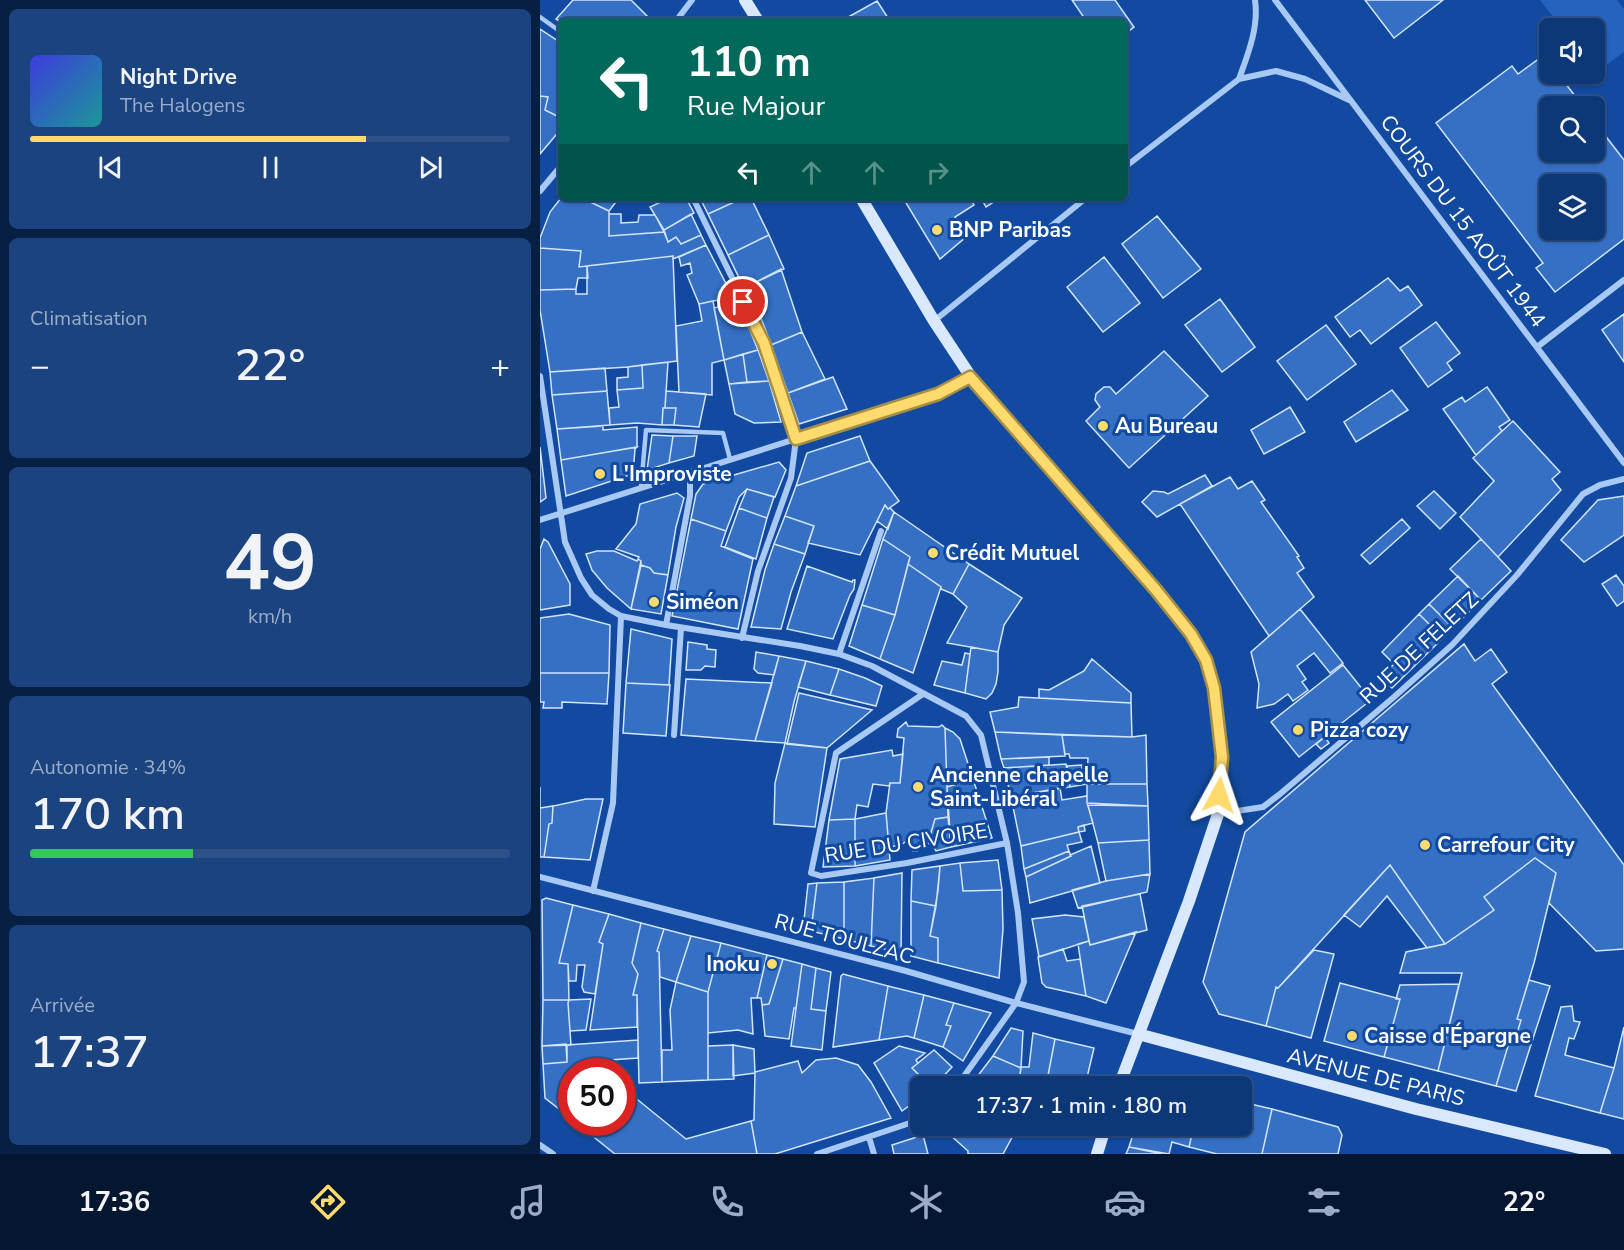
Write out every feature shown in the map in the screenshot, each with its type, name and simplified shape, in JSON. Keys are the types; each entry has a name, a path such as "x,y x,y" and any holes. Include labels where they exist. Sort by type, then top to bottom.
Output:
{"main road":[{"path":"746,0 756,18"},
{"path":"863,201 970,377 1156,590 1191,634 1206,660 1214,688 1222,757 1218,814 1189,901 1123,1076"},
{"name":"AVENUE DE PARIS","path":"1138,1034 1416,1109 1605,1154"},
{"path":"1097,1154 1103,1136"}],"street":[{"path":"678,18 692,0"},
{"path":"1239,79 1251,48 1257,10 1256,0"},
{"name":"COURS DU 15 AOÛT 1944","path":"1275,0 1624,463"},
{"path":"1128,165 1239,79 1276,71 1305,79 1352,102"},
{"path":"540,191 558,170"},
{"path":"694,201 764,343 796,439 790,478 758,571 742,638"},
{"path":"934,321 1082,201"},
{"path":"1537,347 1624,280"},
{"path":"540,376 565,542 581,578 592,595 609,609 621,616 681,628 839,654 872,666 966,716 981,735 1007,843 1018,913 1024,982 1016,1003 964,1076"},
{"path":"540,520 938,394 970,377"},
{"path":"666,625 690,496 690,471"},
{"name":"RUE DE FELETZ","path":"1218,814 1263,807 1280,794 1452,645 1517,575 1583,494 1600,485 1624,478"},
{"path":"839,654 881,531"},
{"path":"593,891 613,803 621,616"},
{"path":"674,735 681,628"},
{"name":"RUE DU CIVOIRE","path":"923,694 836,753 811,873 820,876 896,865 1007,843"},
{"name":"RUE TOULZAC","path":"540,877 906,971 1016,1003 1138,1034"},
{"path":"817,1154 910,1123"},
{"path":"869,1137 873,1154"},
{"path":"540,1145 553,1154"}],"lane":[{"path":"540,17 558,30"},
{"path":"640,487 646,430 723,433 730,459"}],"shaded area":[{"path":"1540,0 1617,0 1624,9 1624,52 1605,66 1605,18 1554,18"}],"building":[{"path":"573,0 631,0 649,18 558,18 558,20 556,19"},
{"path":"1072,0 1115,0 1128,18 1084,18"},
{"path":"1365,0 1443,0 1394,38"},
{"path":"877,1 888,18 846,18"},
{"path":"1128,18 1134,27 1128,32"},
{"path":"540,29 558,41 558,116 545,110 548,97 540,96"},
{"path":"1539,59 1539,84 1566,84 1575,96 1539,96 1539,162 1605,162 1605,135 1624,160 1624,239 1555,292 1536,268 1543,263 1436,123 1512,66 1518,74"},
{"path":"540,96 548,97 545,110 558,116 558,133 540,154"},
{"path":"559,201 588,201 609,211 609,236 664,232 668,242 676,237 681,244 701,235 706,245 673,259 673,256 579,267 581,251 540,248 540,238 550,212"},
{"path":"588,201 617,201 609,211"},
{"path":"663,201 688,201 694,213 664,230 650,207"},
{"path":"702,201 736,201 708,214"},
{"path":"736,201 752,201 769,235 728,255 708,214"},
{"path":"905,201 972,201 974,205 955,217 966,237 940,259"},
{"path":"983,201 995,201 986,207"},
{"path":"609,214 621,214 621,223 638,222 639,215 655,215 664,232 609,236"},
{"path":"691,214 701,235 681,244 676,237 668,242 664,230"},
{"path":"1157,216 1201,269 1163,298 1122,244"},
{"path":"769,235 784,269 744,288 728,255"},
{"path":"706,245 733,297 699,304 687,275 692,273 690,263 681,266 679,257"},
{"path":"540,248 581,251 579,267 587,266 588,278 578,278 576,289 540,290"},
{"path":"673,256 677,361 550,372 540,310 540,290 576,289 576,294 587,294 587,266"},
{"path":"1104,257 1140,303 1103,332 1067,287"},
{"path":"781,269 802,332 771,345 761,318 744,288"},
{"path":"1388,278 1400,291 1408,286 1422,305 1371,344 1360,330 1350,337 1335,317"},
{"path":"1220,299 1255,347 1222,372 1185,325"},
{"path":"713,301 724,360 712,363 712,395 679,392 676,326 702,321 699,304"},
{"path":"725,305 729,315 743,313 758,350 724,360 714,308"},
{"path":"1624,314 1624,362 1602,330"},
{"path":"1436,322 1460,353 1447,363 1452,370 1428,387 1400,348"},
{"path":"1326,325 1356,364 1307,400 1277,361"},
{"path":"802,332 825,379 788,393 771,345"},
{"path":"758,350 769,381 747,382 743,354"},
{"path":"1164,351 1208,396 1129,468 1086,421 1100,407 1095,400 1096,394 1104,387 1110,387 1116,394"},
{"path":"743,354 747,382 729,384 724,360"},
{"path":"668,362 662,425 637,423 610,425 609,408 619,407 617,390 643,388 642,365"},
{"path":"642,365 643,388 617,390 617,378 628,377 628,367"},
{"path":"605,368 607,391 552,395 550,372"},
{"path":"833,377 847,409 799,424 788,393"},
{"path":"769,381 781,422 754,423 735,414 729,384"},
{"path":"1487,387 1510,420 1499,427 1502,431 1476,455 1443,409 1462,397 1465,402"},
{"path":"1392,390 1408,410 1356,442 1344,422"},
{"path":"607,391 610,425 557,429 552,395"},
{"path":"666,391 706,394 699,427 674,425 676,408 665,408"},
{"path":"1290,407 1305,432 1264,454 1251,430"},
{"path":"663,408 676,408 674,425 662,425"},
{"path":"1513,421 1560,472 1552,479 1561,490 1498,557 1460,517 1494,481 1473,458"},
{"path":"603,426 603,430 637,427 637,447 561,460 557,429"},
{"path":"652,435 673,436 669,463 647,470"},
{"path":"673,436 697,436 694,456 669,463"},
{"path":"860,436 870,461 796,486 807,453"},
{"path":"540,447 546,498 540,502"},
{"path":"637,447 633,474 566,496 561,460"},
{"path":"870,461 899,501 888,509 885,505 860,555 808,543 814,526 785,516 796,486"},
{"path":"779,462 786,470 775,497 747,489 739,497 726,531 691,519 696,494 703,484"},
{"path":"1205,475 1212,486 1157,517 1142,502 1153,491 1168,494"},
{"path":"1230,477 1238,489 1252,481 1265,500 1261,502 1299,556 1297,557 1304,568 1297,573 1314,597 1269,636 1180,504"},
{"path":"747,489 774,497 767,518 739,508"},
{"path":"1434,491 1456,513 1440,529 1417,506"},
{"path":"677,493 684,498 676,527 668,575 654,573 650,568 641,565 639,557 616,549 636,524 640,504"},
{"path":"1624,496 1624,535 1584,562 1561,540 1598,500"},
{"path":"885,505 894,512 888,529 877,521"},
{"path":"739,508 767,518 756,559 725,547"},
{"path":"894,512 969,564 953,594 941,589 908,564 910,557 883,539"},
{"path":"785,516 814,526 805,554 774,544"},
{"path":"691,519 726,531 721,546 753,559 738,629 672,616"},
{"path":"1402,519 1410,528 1370,564 1361,555"},
{"path":"544,539 548,542 570,584 570,605 540,610 540,549"},
{"path":"883,539 910,557 895,615 862,605"},
{"path":"1481,539 1511,571 1481,600 1450,569"},
{"path":"774,544 805,554 781,629 751,627 765,570"},
{"path":"597,551 614,551 641,561 631,609 607,588 592,570 586,554"},
{"path":"908,564 941,587 913,673 880,659 895,615"},
{"path":"969,564 1022,598 1004,625 998,652 947,643 967,607 953,594"},
{"path":"641,565 650,568 654,573 668,575 661,614 631,609"},
{"path":"807,566 852,582 855,580 854,589 833,639 787,629"},
{"path":"1616,575 1624,586 1624,601 1617,606 1602,584"},
{"path":"1458,576 1481,600 1453,628 1429,604"},
{"path":"1429,604 1453,628 1443,638 1419,614"},
{"path":"862,605 895,615 880,659 849,646"},
{"path":"1300,609 1343,663 1330,673 1314,653 1297,666 1306,679 1302,682 1308,690 1293,701 1288,694 1274,704 1257,708 1259,684 1251,652"},
{"path":"569,614 610,625 609,673 540,673 540,618"},
{"path":"1419,614 1443,638 1392,688 1381,677 1394,664 1382,652"},
{"path":"631,629 672,639 669,685 626,683"},
{"path":"688,642 707,645 707,649 716,650 715,667 705,666 701,670 686,670"},
{"name":"Carrefour City","path":"1464,644 1475,661 1491,649 1507,672 1492,684 1624,865 1624,949 1596,951 1549,903 1556,873 1535,858 1484,897 1494,910 1445,944 1390,865 1278,988 1276,987 1266,1026 1219,1014 1203,982 1245,832"},
{"path":"971,647 998,652 996,684 986,699 965,693"},
{"path":"756,652 779,656 774,675 758,673 754,669"},
{"path":"965,653 970,654 965,693 934,685 942,661 962,665"},
{"path":"779,656 806,661 785,743 755,741"},
{"path":"1092,659 1131,693 1131,703 1039,698 1039,689 1049,690 1084,671"},
{"path":"806,661 839,669 830,695 798,687"},
{"path":"1343,665 1371,700 1299,757 1271,722"},
{"path":"839,669 882,686 876,706 830,695"},
{"path":"540,673 609,673 607,704 562,702 562,708 543,708 544,702 540,702"},
{"path":"686,679 772,683 755,741 681,735"},
{"path":"626,683 670,685 666,736 623,733"},
{"path":"799,693 872,710 827,748 787,744"},
{"path":"1019,697 1131,703 1132,737 995,732 990,712 1018,707"},
{"name":"Ancienne chapelle Saint-Libéral","path":"906,722 908,726 939,727 942,725 945,728 948,817 935,819 927,846 924,844 917,851 913,851 914,846 905,842 889,847 886,813 890,783 900,783 904,738 897,737 898,729"},
{"path":"945,728 960,739 973,779 947,787"},
{"path":"995,732 1062,735 1065,756 1001,759"},
{"path":"1062,735 1132,737 1146,735 1147,784 1087,784 1070,787 1067,766 1082,765 1082,775 1087,775 1088,758 1070,758 1069,754 1065,754"},
{"path":"1325,737 1329,743 1321,749 1316,744"},
{"path":"785,743 827,748 815,827 774,824 775,783"},
{"path":"892,750 893,756 903,754 900,783 890,783 889,786 873,784 868,807 857,805 855,819 829,820 840,759"},
{"path":"1049,757 1049,765 1004,768 1001,759"},
{"path":"1066,764 1070,787 1011,797 1004,768"},
{"path":"973,779 992,838 951,847 947,787"},
{"path":"1087,784 1147,784 1148,806 1087,803"},
{"path":"1060,788 1062,800 1087,796 1093,823 1078,827 1079,832 1021,846 1011,797"},
{"path":"586,799 603,799 590,860 544,857 549,824 552,823 553,806"},
{"path":"1088,805 1148,806 1149,840 1098,843"},
{"path":"553,806 552,823 549,824 544,857 540,857 540,808"},
{"path":"886,813 890,860 855,866 855,819"},
{"path":"948,817 951,847 936,851 932,844 928,843 935,819"},
{"path":"855,819 855,866 823,867 829,820"},
{"path":"1084,825 1085,831 1079,832 1078,827"},
{"path":"1079,832 1082,842 1067,845 1069,851 1024,869 1021,846"},
{"path":"1149,840 1150,874 1106,881 1098,843"},
{"path":"1091,846 1100,883 1030,903 1026,877"},
{"path":"1069,851 1071,856 1026,877 1024,869"},
{"path":"1535,858 1556,873 1534,963 1517,1019 1521,1020 1516,1037 1511,1036 1496,1086 1438,1071 1462,973 1400,973 1406,952 1445,944 1494,910 1484,897"},
{"path":"998,860 1002,890 963,891 960,863"},
{"path":"960,863 963,891 1002,890 1003,929 999,978 938,963 938,938 930,936 940,866"},
{"path":"1390,865 1445,944 1427,948 1387,896 1360,927 1344,915"},
{"path":"940,866 936,906 911,901 912,870"},
{"path":"902,873 901,953 871,946 874,878"},
{"path":"1150,874 1147,892 1078,908 1072,890 1106,881"},
{"path":"874,878 871,946 844,939 844,882"},
{"path":"844,882 844,939 811,931 817,883"},
{"path":"817,883 811,930 803,929 808,884"},
{"path":"1140,894 1147,930 1090,945 1082,906"},
{"path":"546,898 573,905 559,963 568,964 569,1000 543,1000 542,900"},
{"path":"911,901 936,906 930,936 938,938 938,963 911,956"},
{"path":"573,905 609,914 599,942 603,944 595,994 584,992 582,987 585,965 577,965 576,981 569,981 568,964 559,963"},
{"path":"609,914 641,923 632,963 638,974 633,995 637,995 637,1027 590,1030 603,944 599,942"},
{"path":"1065,915 1084,917 1089,941 1039,957 1032,919"},
{"path":"641,923 664,929 657,951 659,952 662,1082 639,1083 637,995 633,995 638,974 632,963"},
{"path":"664,929 691,936 676,982 660,977 659,952 657,951"},
{"path":"1136,932 1106,1003 1086,996 1078,944 1089,941 1090,945"},
{"path":"691,936 721,943 708,992 676,982"},
{"path":"721,943 767,955 757,998 751,998 753,1034 738,1030 708,1033 708,992"},
{"path":"1063,949 1067,961 1080,959 1086,996 1046,987 1042,983 1038,957"},
{"path":"1314,950 1334,954 1311,1038 1266,1026 1276,987 1278,988"},
{"path":"767,955 783,959 769,1004 762,1005 761,998 757,998"},
{"path":"783,959 802,964 789,1039 765,1036 762,1005 769,1004"},
{"path":"802,964 816,968 811,1009 826,1011 822,1050 791,1046"},
{"path":"816,968 831,972 826,1011 811,1009"},
{"path":"843,974 888,986 879,1040 833,1047"},
{"path":"1529,980 1550,986 1516,1091 1496,1086 1511,1036 1516,1037 1521,1020 1517,1019"},
{"path":"676,982 708,992 708,1080 662,1082 662,1050 672,1050 670,1010"},
{"path":"1340,983 1400,999 1384,1057 1324,1041"},
{"path":"1459,984 1438,1071 1384,1057 1400,999 1396,999 1400,985"},
{"path":"888,986 924,995 914,1038 907,1036 879,1040"},
{"path":"924,995 954,1003 946,1025 951,1026 943,1047 914,1038"},
{"path":"591,999 586,1030 570,1031 569,1000"},
{"path":"543,1000 569,1000 571,1045 542,1046"},
{"path":"954,1003 991,1013 963,1061 943,1047 951,1026 946,1025"},
{"path":"1572,1006 1574,1021 1580,1022 1574,1039 1569,1038 1565,1055 1614,1068 1600,1113 1535,1096 1561,1007"},
{"path":"1624,1027 1624,1119 1600,1113"},
{"path":"1011,1028 1023,1031 1021,1068 993,1056"},
{"path":"1033,1033 1055,1039 1048,1076 1020,1076 1021,1067 1029,1067"},
{"path":"1055,1039 1094,1048 1087,1076 1048,1076"},
{"path":"638,1040 638,1058 567,1058 567,1045"},
{"path":"566,1044 567,1058 558,1058 558,1063 543,1064 542,1046"},
{"path":"733,1045 734,1079 708,1080 708,1046"},
{"path":"733,1045 754,1049 755,1073 733,1076"},
{"path":"899,1046 925,1053 916,1060 918,1063 912,1068 920,1076 910,1076 910,1105 902,1111 874,1063"},
{"path":"934,1050 952,1067 943,1076 920,1076 912,1068"},
{"path":"993,1056 1021,1068 1020,1076 978,1076"},
{"path":"836,1058 858,1065 871,1082 891,1118 775,1154 757,1154 751,1121 754,1120 755,1072 798,1061 802,1073 816,1060"},
{"path":"558,1063 558,1108 545,1098 543,1064"},
{"path":"636,1098 686,1139 751,1121 757,1154 615,1154 592,1136 636,1136"},
{"path":"1252,1104 1272,1109 1262,1154 1217,1154 1189,1147 1192,1136 1252,1136"},
{"path":"1272,1109 1338,1127 1342,1135 1338,1154 1262,1154"},
{"path":"923,1136 928,1154 894,1154 892,1145"},
{"path":"951,1136 1013,1136 1003,1154 968,1154 968,1151"},
{"path":"1132,1136 1192,1136 1189,1147 1172,1142 1169,1154 1129,1147"},
{"path":"1129,1147 1162,1154 1126,1154"}],"place":[{"name":"BNP Paribas","path":"937,230"},
{"name":"Au Bureau","path":"1103,426"},
{"name":"L'Improviste","path":"600,474"},
{"name":"Crédit Mutuel","path":"933,553"},
{"name":"Siméon","path":"654,602"},
{"name":"Pizza cozy","path":"1298,730"},
{"name":"Ancienne chapelle Saint-Libéral","path":"918,787"},
{"name":"Carrefour City","path":"1425,845"},
{"name":"Inoku","path":"772,964"},
{"name":"Caisse d'Épargne","path":"1352,1036"}],"route":[{"path":"743,302 764,343 796,439 938,394 970,377 1156,590 1191,634 1206,660 1214,688 1222,757 1219,795"}]}
